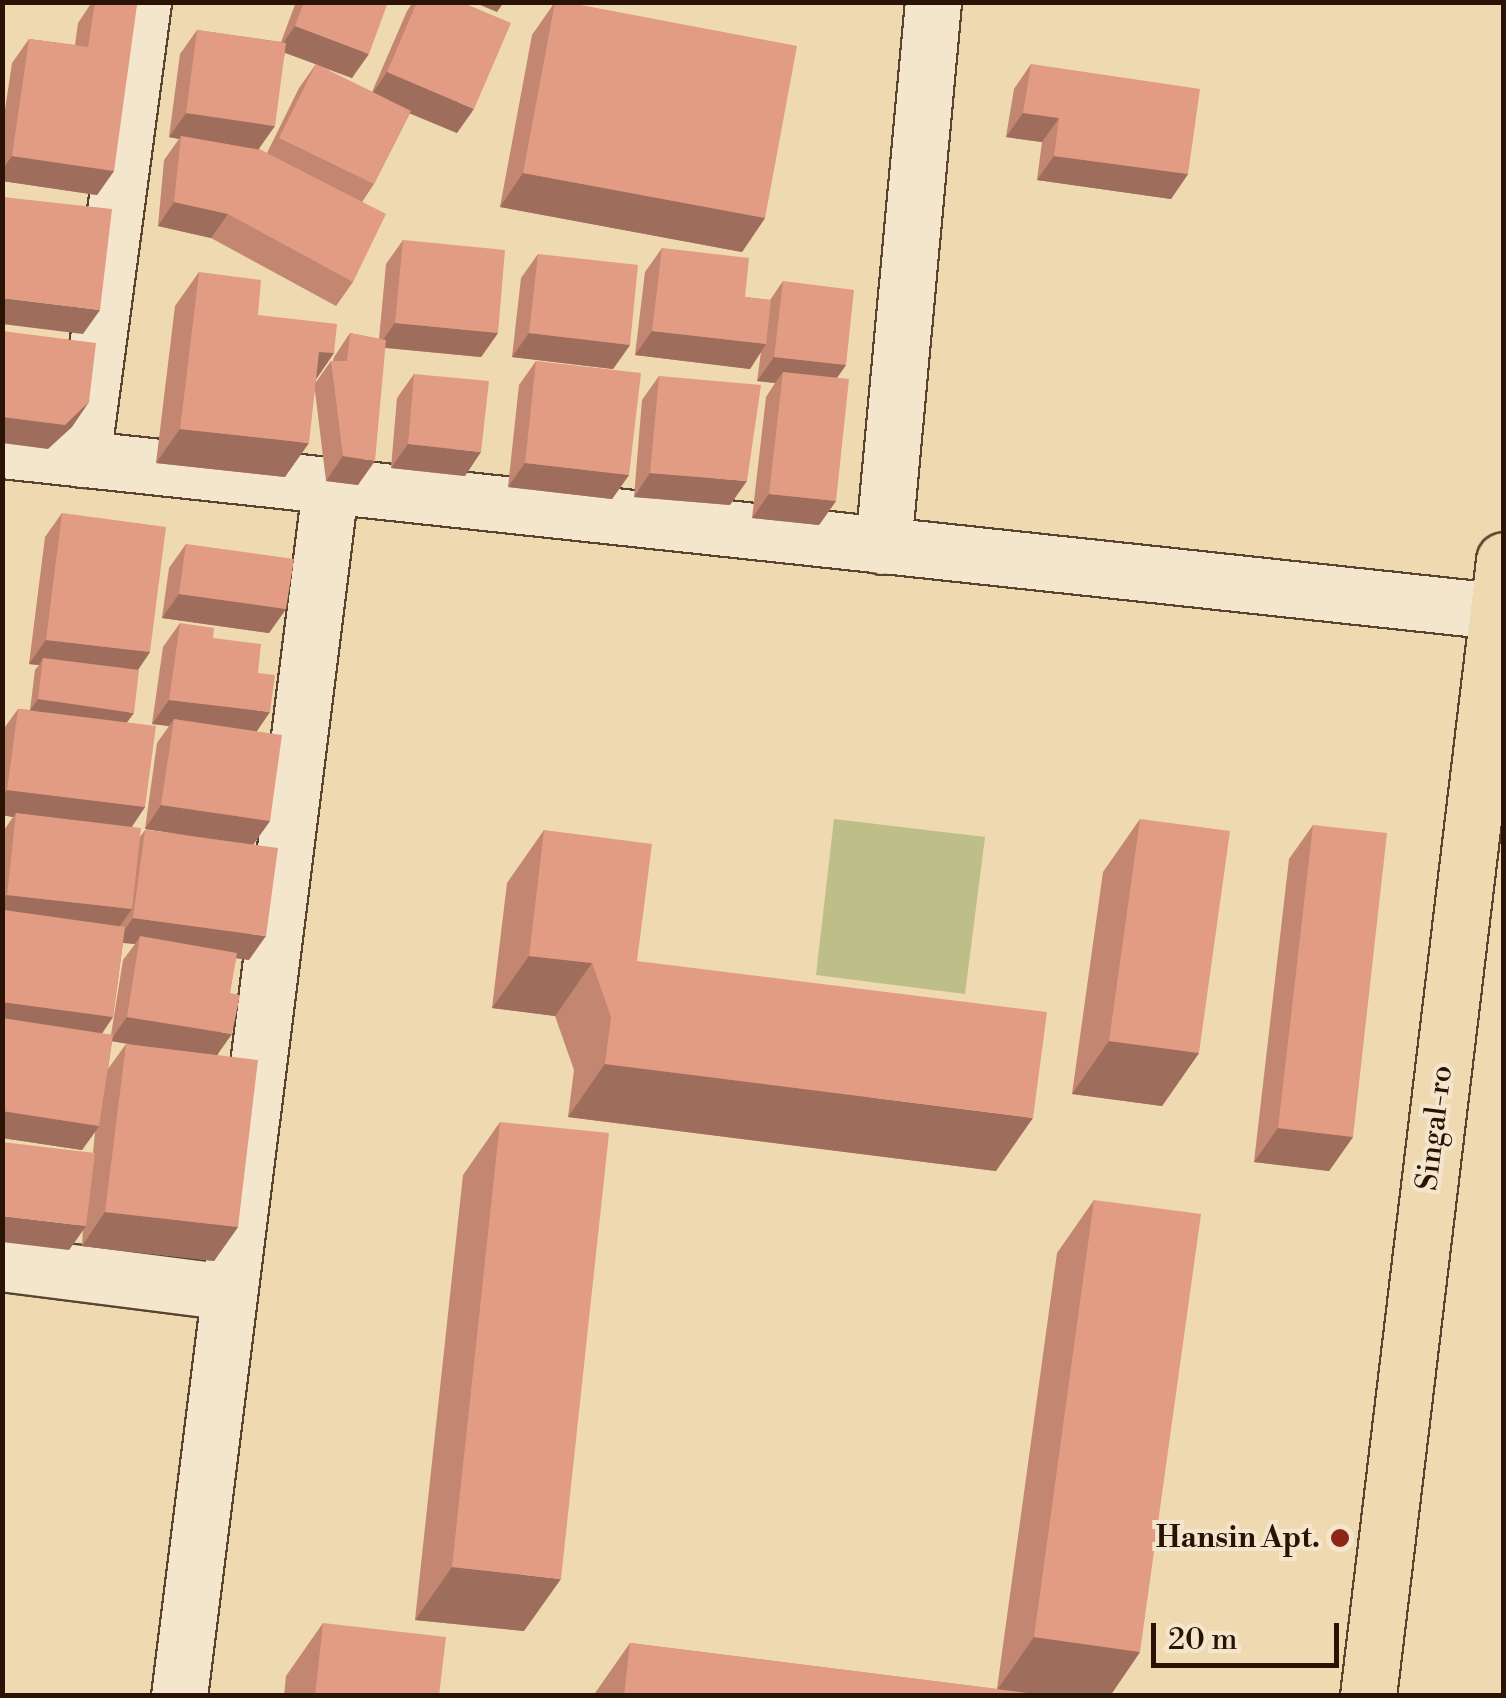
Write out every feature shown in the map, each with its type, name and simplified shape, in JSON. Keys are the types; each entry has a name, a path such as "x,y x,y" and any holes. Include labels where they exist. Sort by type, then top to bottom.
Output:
{"main road":[{"name":"Singal-ro","path":"1368,1696 1500,586"}],"street":[{"path":"82,459 143,2"},
{"path":"883,546 932,2"},
{"path":"4,464 82,459 883,546 1500,586"},
{"path":"179,1696 330,488"},
{"path":"2,1263 230,1292"}],"green space":[{"path":"834,819 985,837 965,994 816,975"}],"building":[{"path":"95,2 137,5 114,171 12,156 29,39 88,47"},
{"path":"304,2 388,2 369,54 295,26"},
{"path":"417,2 461,2 511,23 474,109 387,72"},
{"path":"555,2 797,46 765,218 523,173"},
{"path":"197,30 286,43 275,126 186,113"},
{"path":"316,64 411,111 374,184 279,138"},
{"path":"1031,64 1200,89 1188,174 1054,156 1059,118 1023,113"},
{"path":"181,136 261,150 386,214 353,282 228,214 174,202"},
{"path":"2,197 112,209 100,310 2,298"},
{"path":"403,240 505,250 498,333 395,323"},
{"path":"662,248 749,258 745,297 771,300 766,344 652,331"},
{"path":"538,254 638,265 630,345 529,333"},
{"path":"199,272 261,280 258,315 337,324 334,353 319,352 309,443 180,429"},
{"path":"783,281 854,290 846,365 774,357"},
{"path":"2,331 96,343 89,402 65,425 2,417"},
{"path":"350,333 386,340 375,461 343,456 331,361 347,361"},
{"path":"536,361 641,373 629,475 525,463"},
{"path":"783,372 849,379 836,501 769,494"},
{"path":"414,374 489,381 481,452 408,444"},
{"path":"659,376 761,385 747,481 650,473"},
{"path":"62,513 166,527 150,652 46,640"},
{"path":"186,544 294,559 286,609 179,594"},
{"path":"180,623 214,628 213,638 261,644 258,673 275,675 270,712 169,700"},
{"path":"43,658 139,670 134,713 38,699"},
{"path":"18,709 156,726 145,807 7,790"},
{"path":"174,719 282,735 270,821 161,805"},
{"path":"16,813 141,828 132,909 7,895"},
{"path":"1140,819 1230,831 1199,1053 1109,1041"},
{"path":"1313,825 1387,833 1353,1137 1278,1128"},
{"path":"145,830 278,848 266,936 133,918"},
{"path":"544,830 652,844 637,961 1047,1012 1033,1118 605,1064 611,1017 592,963 529,956"},
{"path":"4,910 125,927 113,1017 2,1002"},
{"path":"140,936 237,953 230,993 240,995 232,1034 127,1017"},
{"path":"2,1018 113,1035 99,1126 2,1111"},
{"path":"126,1044 258,1060 238,1227 105,1212"},
{"path":"500,1122 609,1133 561,1579 452,1567"},
{"path":"2,1142 95,1153 86,1226 2,1216"},
{"path":"1094,1200 1201,1214 1140,1652 1034,1637"},
{"path":"323,1623 446,1637 439,1696 315,1696"},
{"path":"630,1643 1036,1694 1036,1696 624,1696"}],"place":[{"name":"Hansin Apt.","path":"1340,1538"}]}
